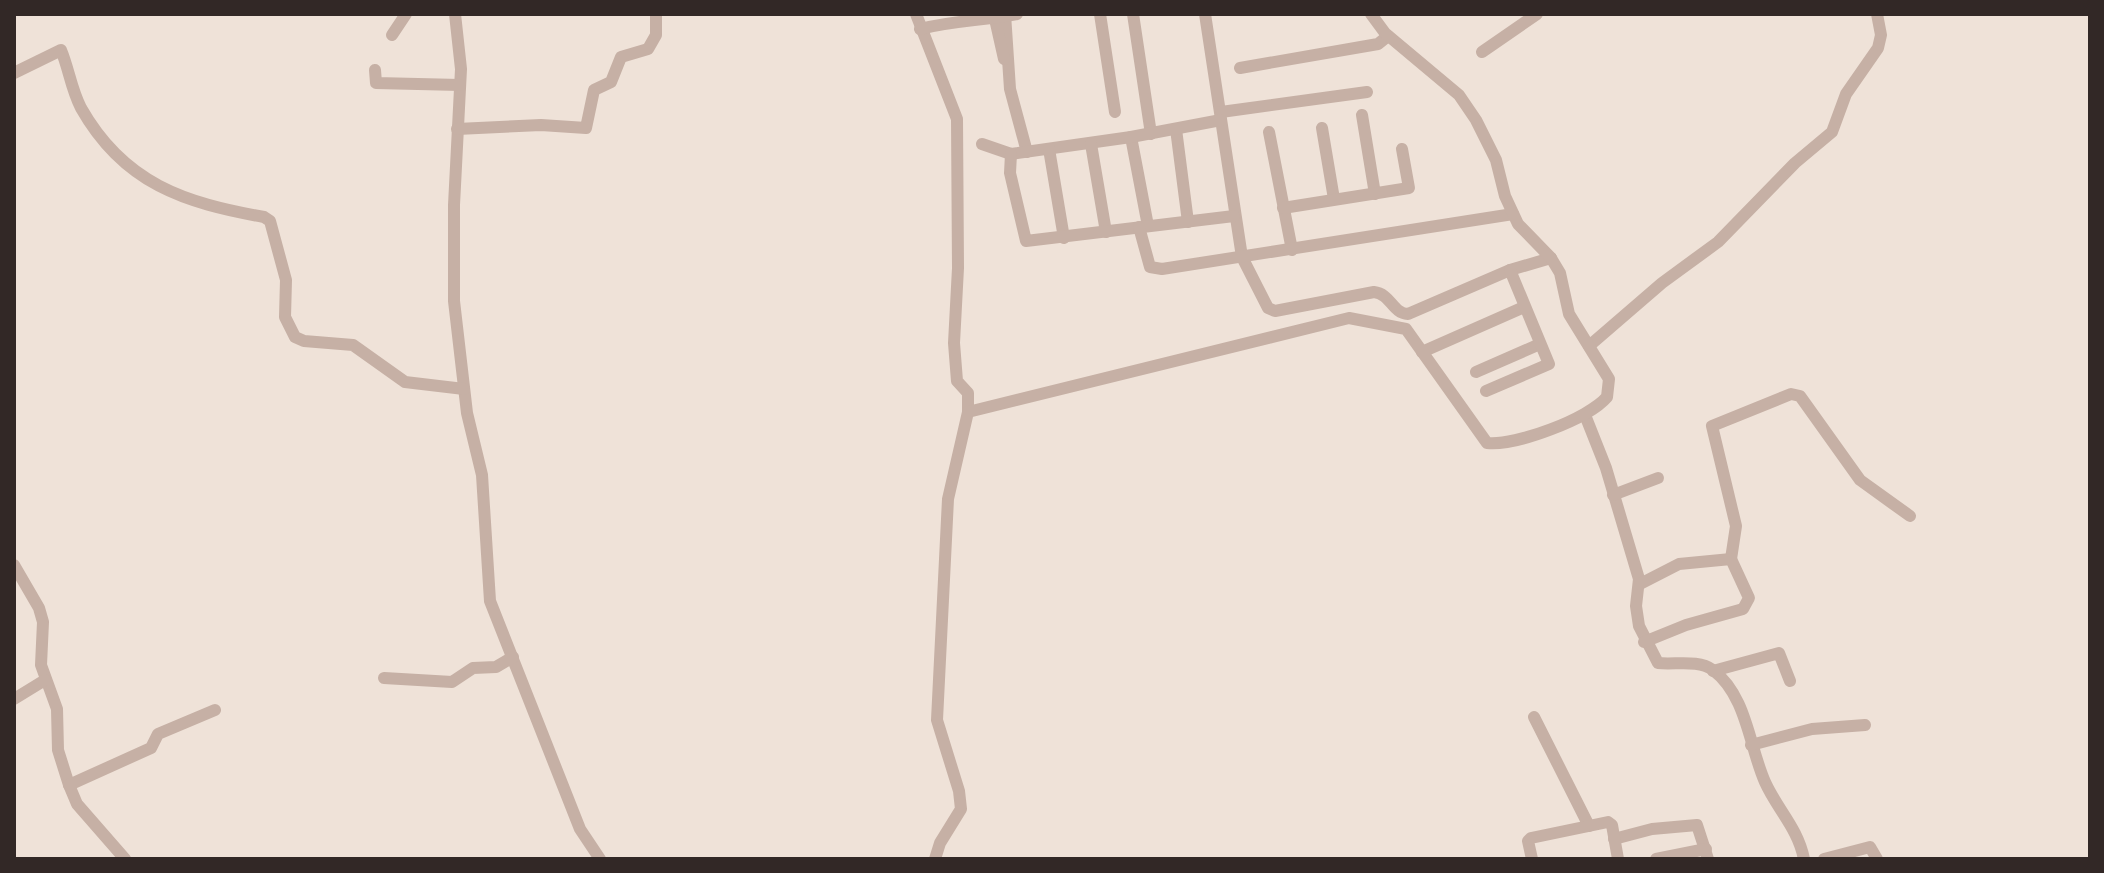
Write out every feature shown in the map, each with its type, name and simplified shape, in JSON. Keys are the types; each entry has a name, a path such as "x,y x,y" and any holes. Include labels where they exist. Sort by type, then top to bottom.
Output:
{"street":[{"path":"392,35 406,14"},
{"path":"455,14 461,51 454,301 464,389 482,475 490,601 580,829 600,859"},
{"path":"457,129 541,125 586,128 594,90 611,82 621,57 648,49 656,35 656,14"},
{"path":"916,14 957,119 958,268 954,343 957,381 968,393 968,412 948,499 937,720 959,791 961,809 940,843 935,859"},
{"path":"1100,14 1115,112"},
{"path":"1133,14 1151,134"},
{"path":"1205,14 1242,257 1268,308 1275,311 1374,292 1385,295 1398,311 1408,314 1510,270 1551,258"},
{"path":"968,412 1349,318 1406,329 1487,443 1520,438 1585,415 1600,405 1610,387 1569,314 1562,279 1551,258 1529,239 1513,214 1492,148 1459,95 1388,36 1371,14"},
{"path":"1512,14 1522,25"},
{"path":"1482,52 1537,14"},
{"path":"1589,346 1636,304 1718,242 1832,132 1846,94 1878,48 1881,35 1877,14"},
{"path":"920,29 963,18 1006,16 1010,89 1027,152"},
{"path":"1240,68 1378,44 1388,36"},
{"path":"14,73 61,50 81,107 109,145 134,171 200,205 264,217 270,221 286,280 285,317 295,337 304,341 353,345 405,382 464,389"},
{"path":"375,70 376,83 460,85"},
{"path":"982,144 1011,154 1091,144 1176,129 1221,116 1367,92"},
{"path":"1362,115 1375,194"},
{"path":"1322,128 1334,199"},
{"path":"1176,129 1188,222"},
{"path":"1269,132 1292,250"},
{"path":"1131,137 1152,269 1513,214"},
{"path":"1091,144 1106,232"},
{"path":"1049,149 1064,238"},
{"path":"1283,208 1409,188 1402,149"},
{"path":"1011,154 1010,173 1022,238 1026,241 1234,216"},
{"path":"1486,391 1549,364 1510,270"},
{"path":"1422,352 1524,307"},
{"path":"1476,372 1540,344"},
{"path":"1644,642 1747,606 1749,598 1731,559 1736,526 1712,426 1791,394 1800,396 1862,483 1910,516"},
{"path":"1585,415 1640,584 1637,617 1644,642 1658,663 1697,664 1713,671 1737,702 1766,785 1788,817 1804,856 1789,859"},
{"path":"1613,495 1658,478"},
{"path":"1640,584 1679,564 1731,559"},
{"path":"14,565 39,608 45,680 58,717 58,750 69,785 77,804 125,859"},
{"path":"1713,671 1779,653 1790,681"},
{"path":"384,678 452,682 473,668 496,667 513,657"},
{"path":"14,699 45,680"},
{"path":"69,785 151,748 158,734 215,710"},
{"path":"1534,717 1589,826"},
{"path":"1751,745 1812,729 1865,725"},
{"path":"1532,859 1528,841 1531,838 1611,823 1617,859"},
{"path":"1614,839 1652,829 1697,825 1707,854 1656,859"},
{"path":"1824,859 1870,847 1877,859"}]}
